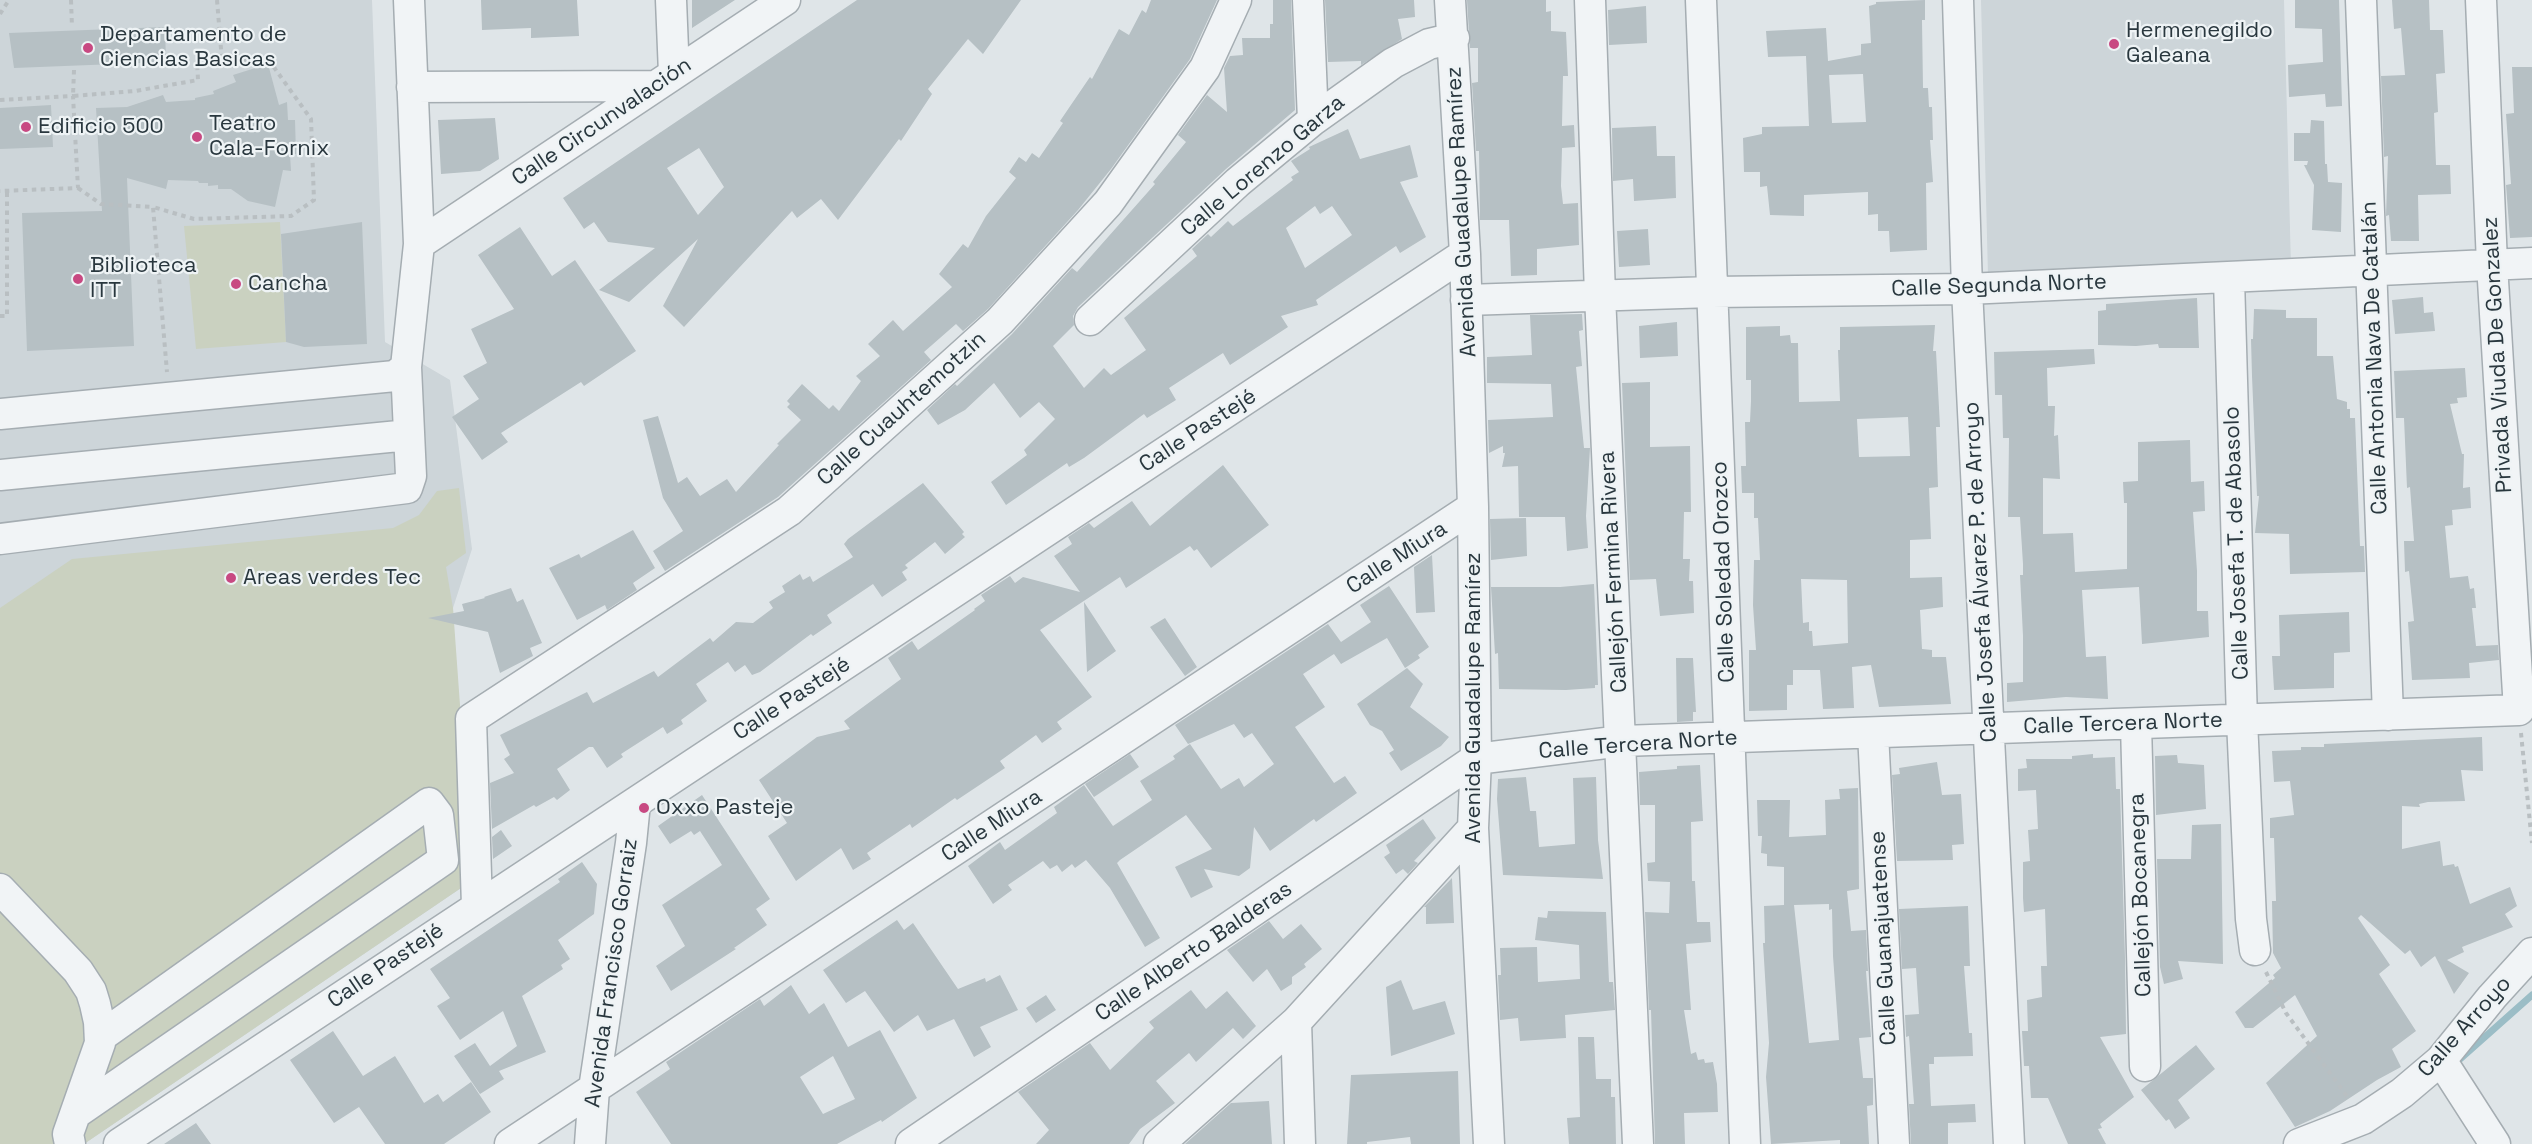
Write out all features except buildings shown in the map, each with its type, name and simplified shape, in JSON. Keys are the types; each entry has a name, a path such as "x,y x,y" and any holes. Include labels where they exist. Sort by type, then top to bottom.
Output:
{"street":[{"path":"0,539 407,488 411,476 406,367 418,244 409,0"},
{"path":"412,87 665,80 671,0"},
{"name":"Calle Circunvalación","path":"418,244 785,0"},
{"name":"Calle Cuauhtemotzin","path":"477,906 471,719 789,511 1000,321 1108,203 1205,68 1236,0"},
{"path":"1308,0 1313,120"},
{"name":"Avenida Guadalupe Ramírez","path":"1450,0 1466,254 1473,507 1476,759 1473,828 1490,1144"},
{"name":"Callejón Fermina Rivera","path":"1590,0 1600,295 1622,741 1638,1144"},
{"name":"Calle Soledad Orozco","path":"1701,0 1745,1144"},
{"name":"Calle Josefa Álvarez P. de Arroyo","path":"1958,0 1967,289 2009,1144"},
{"name":"Calle Antonia Nava De Catalán","path":"2361,0 2388,715"},
{"name":"Privada Viuda De Gonzalez","path":"2481,0 2492,264 2519,710"},
{"name":"Calle Lorenzo Garza","path":"1090,320 1238,182 1313,120 1392,63 1429,44 1454,38"},
{"name":"Calle Pastejé","path":"119,1144 1466,254"},
{"name":"Calle Segunda Norte","path":"1466,300 1712,292 1967,289 2229,279 2532,263"},
{"name":"Calle Josefa T. de Abasolo","path":"2229,279 2242,720 2251,919 2255,950"},
{"path":"0,414 395,376 406,367"},
{"path":"0,476 409,435"},
{"name":"Calle Miura","path":"510,1144 1473,507"},
{"name":"Calle Tercera Norte","path":"1476,759 1622,741 2519,710"},
{"name":"Callejón Bocanegra","path":"2136,724 2145,1065"},
{"name":"Calle Guanajuatense","path":"1873,733 1894,1144"},
{"name":"Calle Alberto Balderas","path":"911,1144 1476,759"},
{"path":"75,1114 443,860 438,815 429,803 100,1037"},
{"name":"Avenida Francisco Gorraiz","path":"590,1144 594,1089 635,803"},
{"path":"1159,1144 1296,1022 1473,828"},
{"path":"0,889 85,981 95,1004 100,1043 68,1134 70,1144"},
{"name":"Calle Arroyo","path":"2299,1144 2363,1119 2402,1093 2441,1060 2532,952"},
{"path":"1296,1022 1300,1144"},
{"path":"2441,1060 2495,1144"}],"path":[{"path":"0,14 9,0"},
{"path":"71,0 72,27"},
{"path":"217,0 222,60"},
{"path":"0,100 135,91 198,80 197,61 268,59 311,118 314,200 291,216 194,219 153,207 101,204 78,188 0,191"},
{"path":"74,70 73,96 78,188"},
{"path":"0,316 7,315 7,191"},
{"path":"153,207 169,398"},
{"path":"2519,710 2532,843"},
{"path":"2255,950 2286,1012 2363,1119"}],"shaded area":[{"name":"Areas verdes Tec","path":"0,0 372,0 385,342 450,380 472,549 453,608 464,886 84,1144 0,1144"},
{"path":"1981,0 2284,0 2291,267 1988,276"}],"green space":[{"name":"Cancha","path":"280,222 286,342 196,349 184,226"},
{"path":"459,488 466,553 446,567 453,608 460,705 464,886 84,1144 0,1144 0,608 72,559 393,528 419,515 437,491"}],"waterway":[{"path":"2459,1060 2532,995"}],"place":[{"name":"Hermenegildo Galeana","path":"2114,44"},
{"name":"Departamento de Ciencias Basicas","path":"88,48"},
{"name":"Edificio 500","path":"26,127"},
{"name":"Teatro Cala-Fornix","path":"197,137"},
{"name":"Biblioteca ITT","path":"78,279"},
{"name":"Cancha","path":"236,284"},
{"name":"Areas verdes Tec","path":"231,578"},
{"name":"Oxxo Pasteje","path":"644,808"}]}
